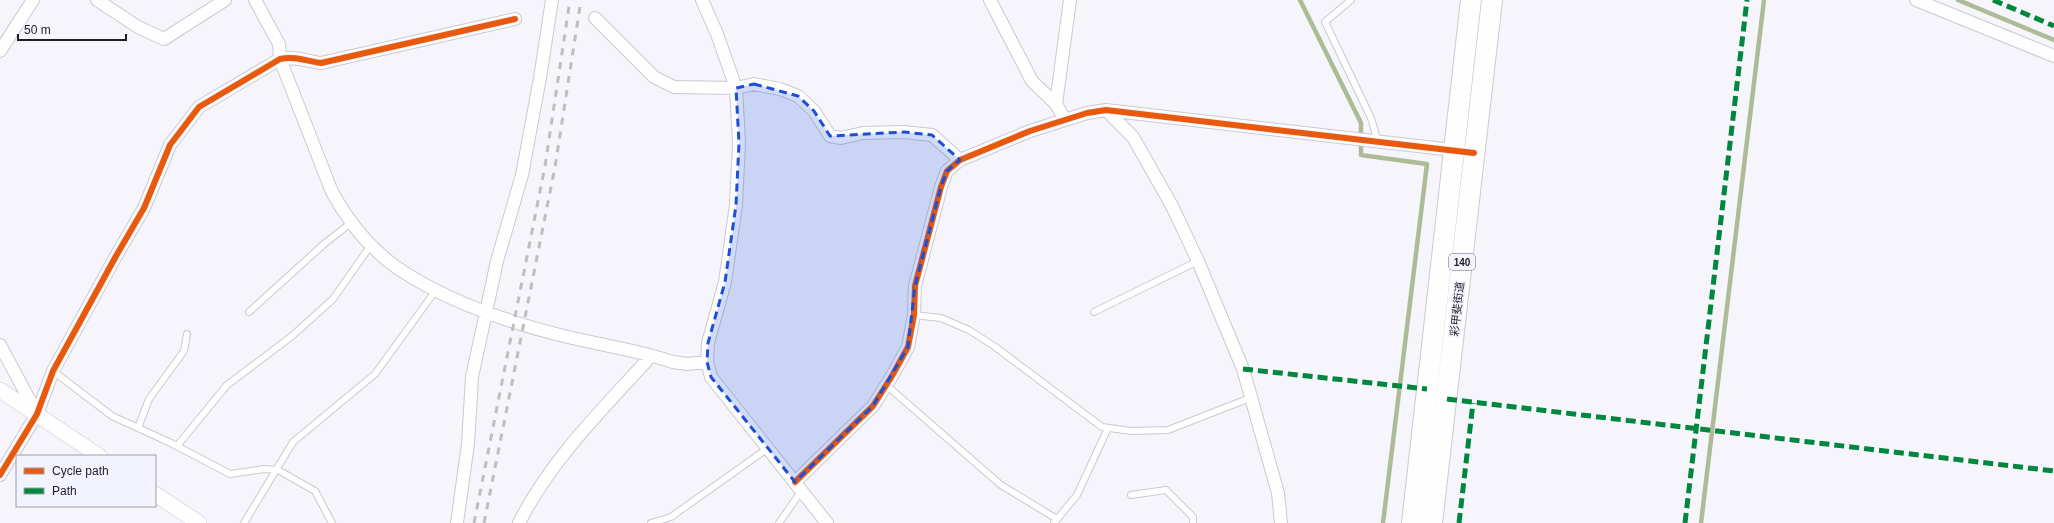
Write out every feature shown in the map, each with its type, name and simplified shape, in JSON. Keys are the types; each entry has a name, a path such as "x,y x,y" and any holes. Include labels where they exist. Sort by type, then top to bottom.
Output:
{"highway":[{"name":"彩甲斐街道","path":"1412,523 1471,0"},
{"name":"彩甲斐街道","path":"1432,523 1492,0"}],"street":[{"path":"0,52 33,0"},
{"path":"97,0 138,27 164,39 225,0"},
{"path":"255,0 279,44 280,60 332,192 352,222 371,245 398,268 436,290 472,307 562,336 688,364 707,362"},
{"path":"457,523 468,444 472,377 497,261 522,175 540,78 552,0"},
{"path":"702,0 718,34 736,88 739,143 736,205 725,282 708,343 707,362 712,377 827,523"},
{"path":"990,0 1032,81 1056,104 1066,120"},
{"path":"1056,104 1070,0"},
{"path":"1916,0 2054,56"},
{"path":"595,18 654,77 674,87 736,88 754,84 780,89 798,96 814,111 830,136 841,138 863,133 904,132 932,135 960,160"},
{"path":"0,474 37,414 53,371 144,208 170,145 199,107 280,60 289,57 321,63 515,19"},
{"path":"1106,110 1133,137 1172,206 1198,261 1243,368 1250,398 1278,492 1281,523"},
{"path":"799,486 873,406 908,347 914,315 915,286 941,187 947,171 960,160 1030,131 1087,113 1106,110 1474,153"},
{"path":"0,345 37,414"},
{"path":"520,523 532,498 558,461 584,428 650,356"},
{"path":"0,390 98,455"},
{"path":"156,495 199,523"}],"lane":[{"path":"1351,0 1325,22 1371,118 1375,141"},
{"path":"249,312 324,244 352,222"},
{"path":"177,446 227,385 292,336 333,299 371,245"},
{"path":"1094,312 1198,261"},
{"path":"244,523 278,470 293,442 375,374 436,290"},
{"path":"914,315 941,318 969,330 994,346 1102,426 1108,428 1132,431 1168,430 1250,398"},
{"path":"138,428 149,399 184,351 187,334"},
{"path":"53,371 112,416 177,446 230,474 264,469 278,470 315,491 332,523"},
{"path":"886,385 1001,484 1056,521 1077,495 1108,428"},
{"path":"651,523 671,517 768,448"},
{"path":"778,523 799,486"},
{"path":"1132,495 1166,490 1193,517 1193,523"}],"highlighted area":[{"path":"754,84 798,96 814,111 830,136 904,132 932,135 960,160 947,171 941,187 915,286 908,347 873,406 795,482 711,377 707,362 708,343 725,282 736,205 739,143 736,88"}],"waterway":[{"path":"1300,0 1361,123 1361,155 1427,164 1383,523"},
{"path":"1701,523 1764,0"},
{"path":"1958,0 2054,40"}],"railway":[{"path":"474,523 545,166 570,0"},
{"path":"484,523 555,167 581,0"}],"marked path":[{"path":"1685,523 1747,0"},
{"path":"1993,0 2054,26"},
{"path":"1243,369 1427,389"},
{"path":"1447,399 2054,471"},
{"path":"1459,523 1473,403"}],"cycle path":[{"path":"0,475 37,414 53,371 144,208 170,145 199,107 280,59 296,58 321,63 515,19"},
{"path":"795,482 873,406 908,347 914,315 915,286 941,187 947,171 960,160 1030,131 1087,113 1106,110 1474,153"}]}
